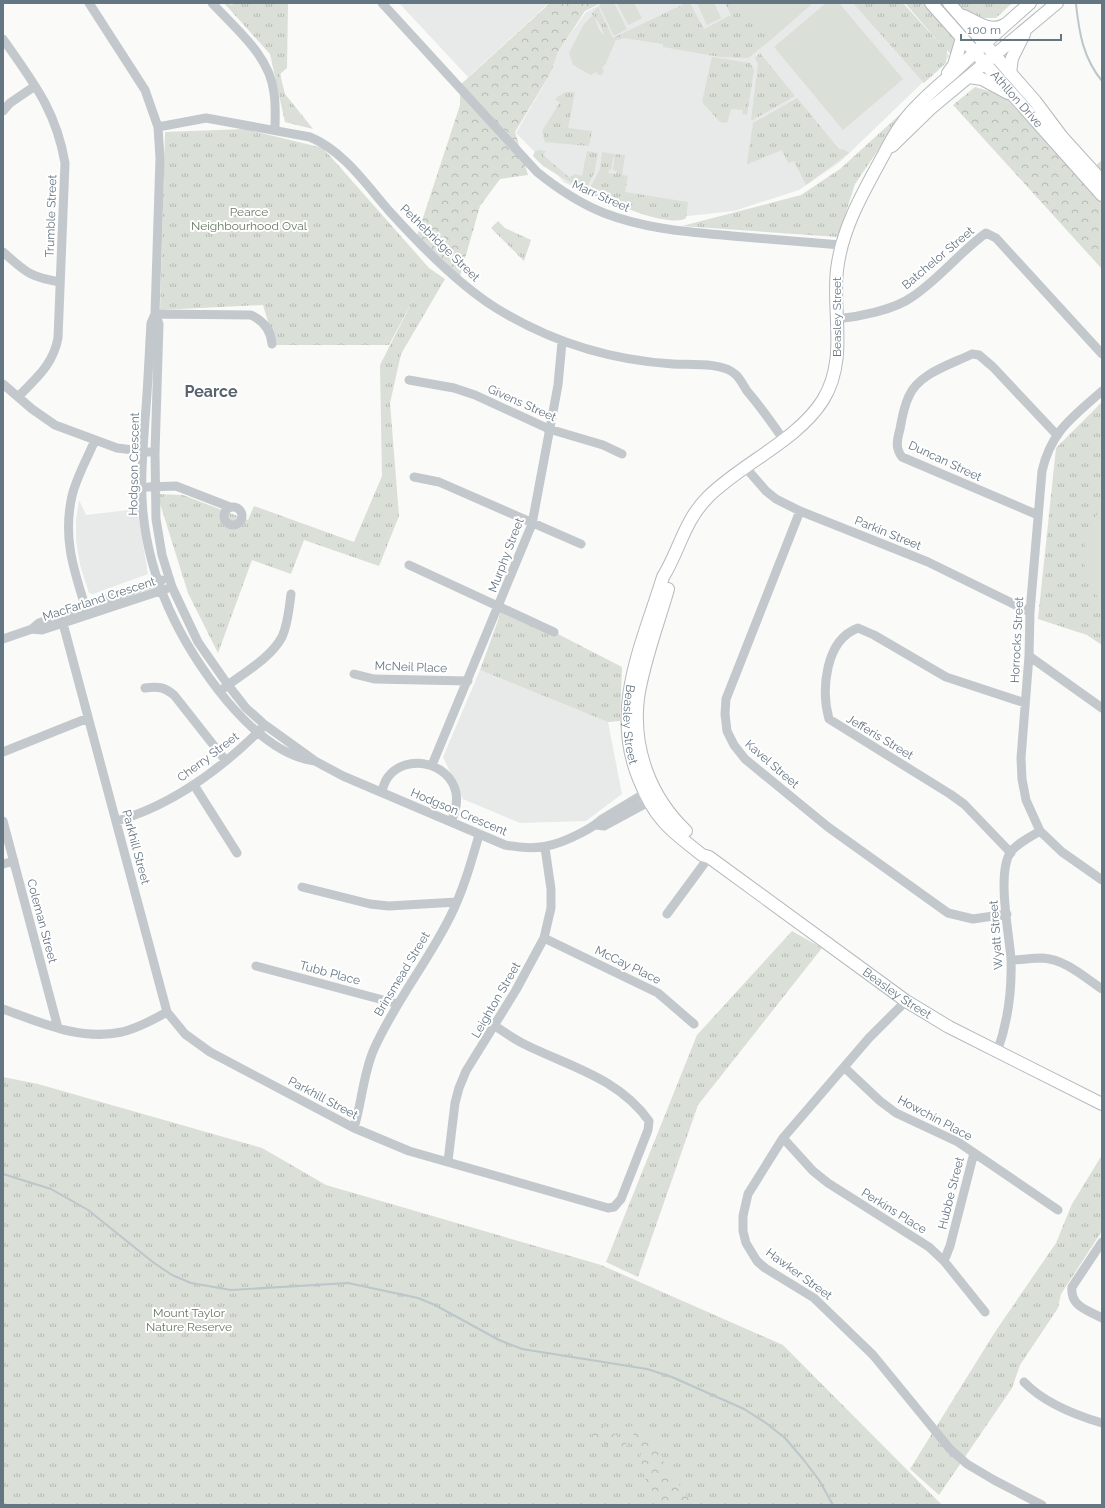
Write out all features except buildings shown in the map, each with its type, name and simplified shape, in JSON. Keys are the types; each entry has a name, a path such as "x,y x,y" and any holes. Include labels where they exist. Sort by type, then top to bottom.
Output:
{"main road":[{"name":"Athllon Drive","path":"931,3 1102,195"},
{"name":"Athllon Drive","path":"949,3 1010,73 1062,137 1102,181"},
{"name":"Beasley Street","path":"1030,3 915,107 894,134 868,181 852,213 841,245 837,270 836,319 839,342 838,362 832,382 822,400 809,416 783,439 709,496 693,513 684,530 669,567 671,577 648,655 638,698 637,716 643,762 651,795 671,817 706,849 709,857 906,1001 948,1026 997,1052 1102,1104"},
{"name":"Beasley Street","path":"884,154 930,109 1058,3"},
{"path":"959,14 989,28 998,28 1010,21"},
{"path":"1010,73 1012,58 1027,29"},
{"path":"941,84 954,65 962,38"},
{"path":"969,77 982,79 1012,95"}],"street":[{"name":"Hodgson Crescent","path":"89,3 145,90 158,126 160,158 155,314 159,324 155,453 155,512 158,535 172,587 198,642 228,685 246,708 265,725 315,761 343,776 505,845 526,849 545,848 567,840 596,825 604,826 651,795"},
{"path":"212,3 249,43 266,66 275,94 275,130"},
{"name":"Marr Street","path":"382,3 536,172 560,191 598,211 630,222 682,232 841,245"},
{"name":"Trumble Street","path":"3,39 35,86 55,121 62,141 65,164 58,338 55,353 47,367 18,397"},
{"path":"3,112 10,103 35,86"},
{"name":"Pethebridge Street","path":"158,126 206,118 310,137 329,147 339,155 397,219 436,258 464,285 495,308 562,342 598,353 634,360 713,366 734,373 783,439"},
{"name":"Batchelor Street","path":"836,319 849,318 892,307 912,297 986,233 996,238 1102,354"},
{"path":"3,252 29,274 39,279 60,282"},
{"name":"Hodgson Crescent","path":"155,314 150,323 143,452 143,514 161,591 189,648 239,715 257,733 300,759 315,761"},
{"path":"155,314 251,315 260,319 266,326 270,334 272,344"},
{"name":"Murphy Street","path":"432,766 532,524 558,385 562,342"},
{"name":"Duncan Street","path":"1038,515 902,457 898,452 896,444 904,409 909,395 915,386 925,377 972,354 979,355 993,367 1056,434"},
{"name":"Givens Street","path":"409,380 448,387 475,395 549,429 603,445 622,454"},
{"path":"3,384 55,425 117,448 155,453"},
{"name":"Horrocks Street","path":"1102,391 1056,434 1045,459 1038,515 1030,612 1022,779 1026,800 1040,831 1062,852 1102,880"},
{"path":"86,611 70,561 68,540 72,495 95,440"},
{"name":"Parkin Street","path":"746,468 771,495 800,511 928,562 1030,612"},
{"path":"414,477 439,482 532,524 581,544"},
{"path":"143,487 176,486 230,507"},
{"name":"Kavel Street","path":"800,511 726,699 725,714 727,730 734,745 745,759 828,827 948,913 973,919 1007,914"},
{"path":"409,565 554,632"},
{"name":"MacFarland Crescent","path":"3,639 32,629 39,623 62,620 169,578"},
{"name":"MacFarland Crescent","path":"86,611 172,587"},
{"path":"220,691 260,661 275,647 285,628 291,594"},
{"name":"Parkhill Street","path":"62,620 117,820 167,1012 185,1034 197,1044 354,1128 409,1151 608,1208 614,1206 621,1199 648,1130 649,1121 644,1114 609,1083 578,1066 524,1044 495,1026"},
{"name":"Jefferis Street","path":"1010,853 964,804 829,719 826,708 826,675 828,664 842,638 848,632 858,628 874,635 946,677 1025,703"},
{"path":"1029,656 1102,708"},
{"name":"McNeil Place","path":"354,674 374,679 468,681"},
{"path":"145,688 156,686 165,688 174,695 226,761"},
{"path":"3,752 88,718"},
{"name":"Cherry Street","path":"117,820 146,810 194,785 226,761 265,725"},
{"path":"382,792 387,778 398,769 414,763 432,766 442,771 455,791 456,806 452,822"},
{"path":"194,785 237,853"},
{"name":"Coleman Street","path":"3,821 58,1028"},
{"path":"1010,853 1040,831"},
{"name":"Brinsmead Street","path":"354,1128 371,1056 383,1029 450,918 457,902 479,835"},
{"name":"Leighton Street","path":"448,1161 455,1103 459,1088 466,1072 495,1026 544,938 550,916 551,889 545,848"},
{"name":"Wyatt Street","path":"997,1052 1006,1028 1009,1006 1011,960 1005,875 1010,853"},
{"path":"667,914 709,857"},
{"path":"3,864 14,862"},
{"path":"302,887 370,904 389,906 457,902"},
{"name":"McCay Place","path":"544,938 658,993 694,1024"},
{"path":"1011,960 1042,958 1056,961 1070,967 1102,989"},
{"name":"Tubb Place","path":"256,966 398,1004"},
{"name":"Hawker Street","path":"906,1001 869,1038 846,1068 783,1138 748,1194 745,1202 743,1231 746,1244 750,1251 765,1268 814,1298 873,1355 950,1449 967,1464 1042,1505"},
{"path":"3,1009 79,1034 99,1035 122,1032 142,1025 167,1012"},
{"name":"Howchin Place","path":"846,1068 880,1101 896,1113 958,1142 1058,1210"},
{"name":"Perkins Place","path":"783,1138 813,1171 828,1184 928,1247 944,1262 985,1312"},
{"name":"Hubbe Street","path":"944,1262 950,1246 974,1153"},
{"path":"1102,1242 1072,1287 1071,1296 1074,1302 1102,1318"},
{"path":"1024,1382 1034,1393 1046,1400 1102,1423"}],"shaded area":[{"path":"399,3 549,3 468,77"},
{"path":"603,3 903,3 950,56 840,162 799,190 734,211 660,219 565,183 516,133 551,72 558,52 586,12"},
{"path":"79,500 86,515 137,509 148,574 93,594 89,593 80,565 76,540 76,520"},
{"path":"480,670 608,722 622,794 586,821 520,823 463,799 443,757"}],"green space":[{"path":"224,3 232,5 235,3 288,3 287,68 280,74 285,94 313,129 285,122 270,54"},
{"path":"550,3 601,3 585,11 558,52 551,72 515,132 528,175 500,179 480,206 460,276 417,236 460,105 460,85"},
{"path":"603,3 614,3 627,29 614,36 599,5"},
{"path":"617,3 634,3 642,18 628,25"},
{"path":"686,3 690,3 704,29 731,15 725,3 743,3 773,38 748,58 720,57 663,47 663,44 624,38 615,41 607,40 598,22 591,14 598,7 613,38"},
{"path":"697,3 714,3 721,18 707,25"},
{"path":"743,3 813,3 773,38"},
{"path":"826,3 839,3 903,79 843,130 774,47"},
{"path":"853,3 903,3 942,46 905,3 1012,3 996,18 985,18 951,55 947,50 946,63 924,83"},
{"path":"593,15 598,28 602,33 615,42 606,63 602,68 604,70 602,75 599,75 596,72 591,75 573,65 569,53 584,24"},
{"path":"760,53 795,96 751,121 758,64 755,58"},
{"path":"712,57 750,63 754,70 747,115 742,114 743,110 731,109 727,123 720,122 702,102"},
{"path":"975,87 1003,95 1081,179 1102,160 1102,269 953,105"},
{"path":"566,92 575,92 568,128 592,131 589,146 545,142 542,131 560,102 555,100 557,97"},
{"path":"797,98 839,149 845,150 849,153 806,185 794,161 788,163 782,150 748,164 747,163 753,123"},
{"path":"906,109 855,184 838,237 682,226 801,195 840,169"},
{"name":"Pearce Neighbourhood Oval","path":"245,129 323,148 429,268 445,279 401,354 390,403 399,516 379,566 304,540 291,574 252,560 218,653 188,593 157,494 183,495 248,520 254,506 354,542 382,476 380,365 416,294 389,345 275,345 263,305 160,310 165,132"},
{"path":"535,151 546,151 543,155 570,178 574,174 582,176 587,151 598,153 594,173 585,191 543,166 533,156"},
{"path":"602,152 614,154 611,170 609,170 608,173 616,174 617,171 613,170 615,154 625,155 622,175 628,176 625,192 688,202 686,218 666,220 653,217 623,207 588,192 600,169"},
{"path":"498,221 505,228 531,240 524,261 491,228"},
{"path":"1102,402 1102,645 1087,635 1038,619 1056,448"},
{"path":"1102,508 1102,602 1088,580 1084,555 1085,542 1089,530 1094,519"},
{"path":"501,612 554,632 622,667 620,721 608,722 480,670"},
{"path":"792,931 822,948 698,1105 638,1277 606,1262 697,1035"},
{"name":"Mount Taylor Nature Reserve","path":"3,1077 38,1084 262,1148 326,1185 601,1265 783,1345 942,1505 3,1505"},
{"path":"1102,1155 1102,1231 1061,1294 1058,1308 1020,1365 1012,1388 939,1495 910,1469 995,1332 1056,1243 1072,1204"},
{"path":"589,1424 605,1426 627,1444 625,1451 613,1448 591,1436"},
{"path":"629,1426 636,1427 656,1444 664,1463 693,1505 666,1505 650,1489 644,1474 644,1468 638,1465 642,1450"}],"waterway":[{"path":"1076,4 1086,54 1102,81"},
{"path":"3,1174 51,1189 88,1210 154,1263 172,1275 191,1283 231,1290 348,1283 418,1298 435,1305 499,1340 522,1349 647,1369 672,1377 744,1409 766,1423 785,1438 819,1480 833,1505"}],"district":[{"name":"Pearce","path":"211,391"}]}
